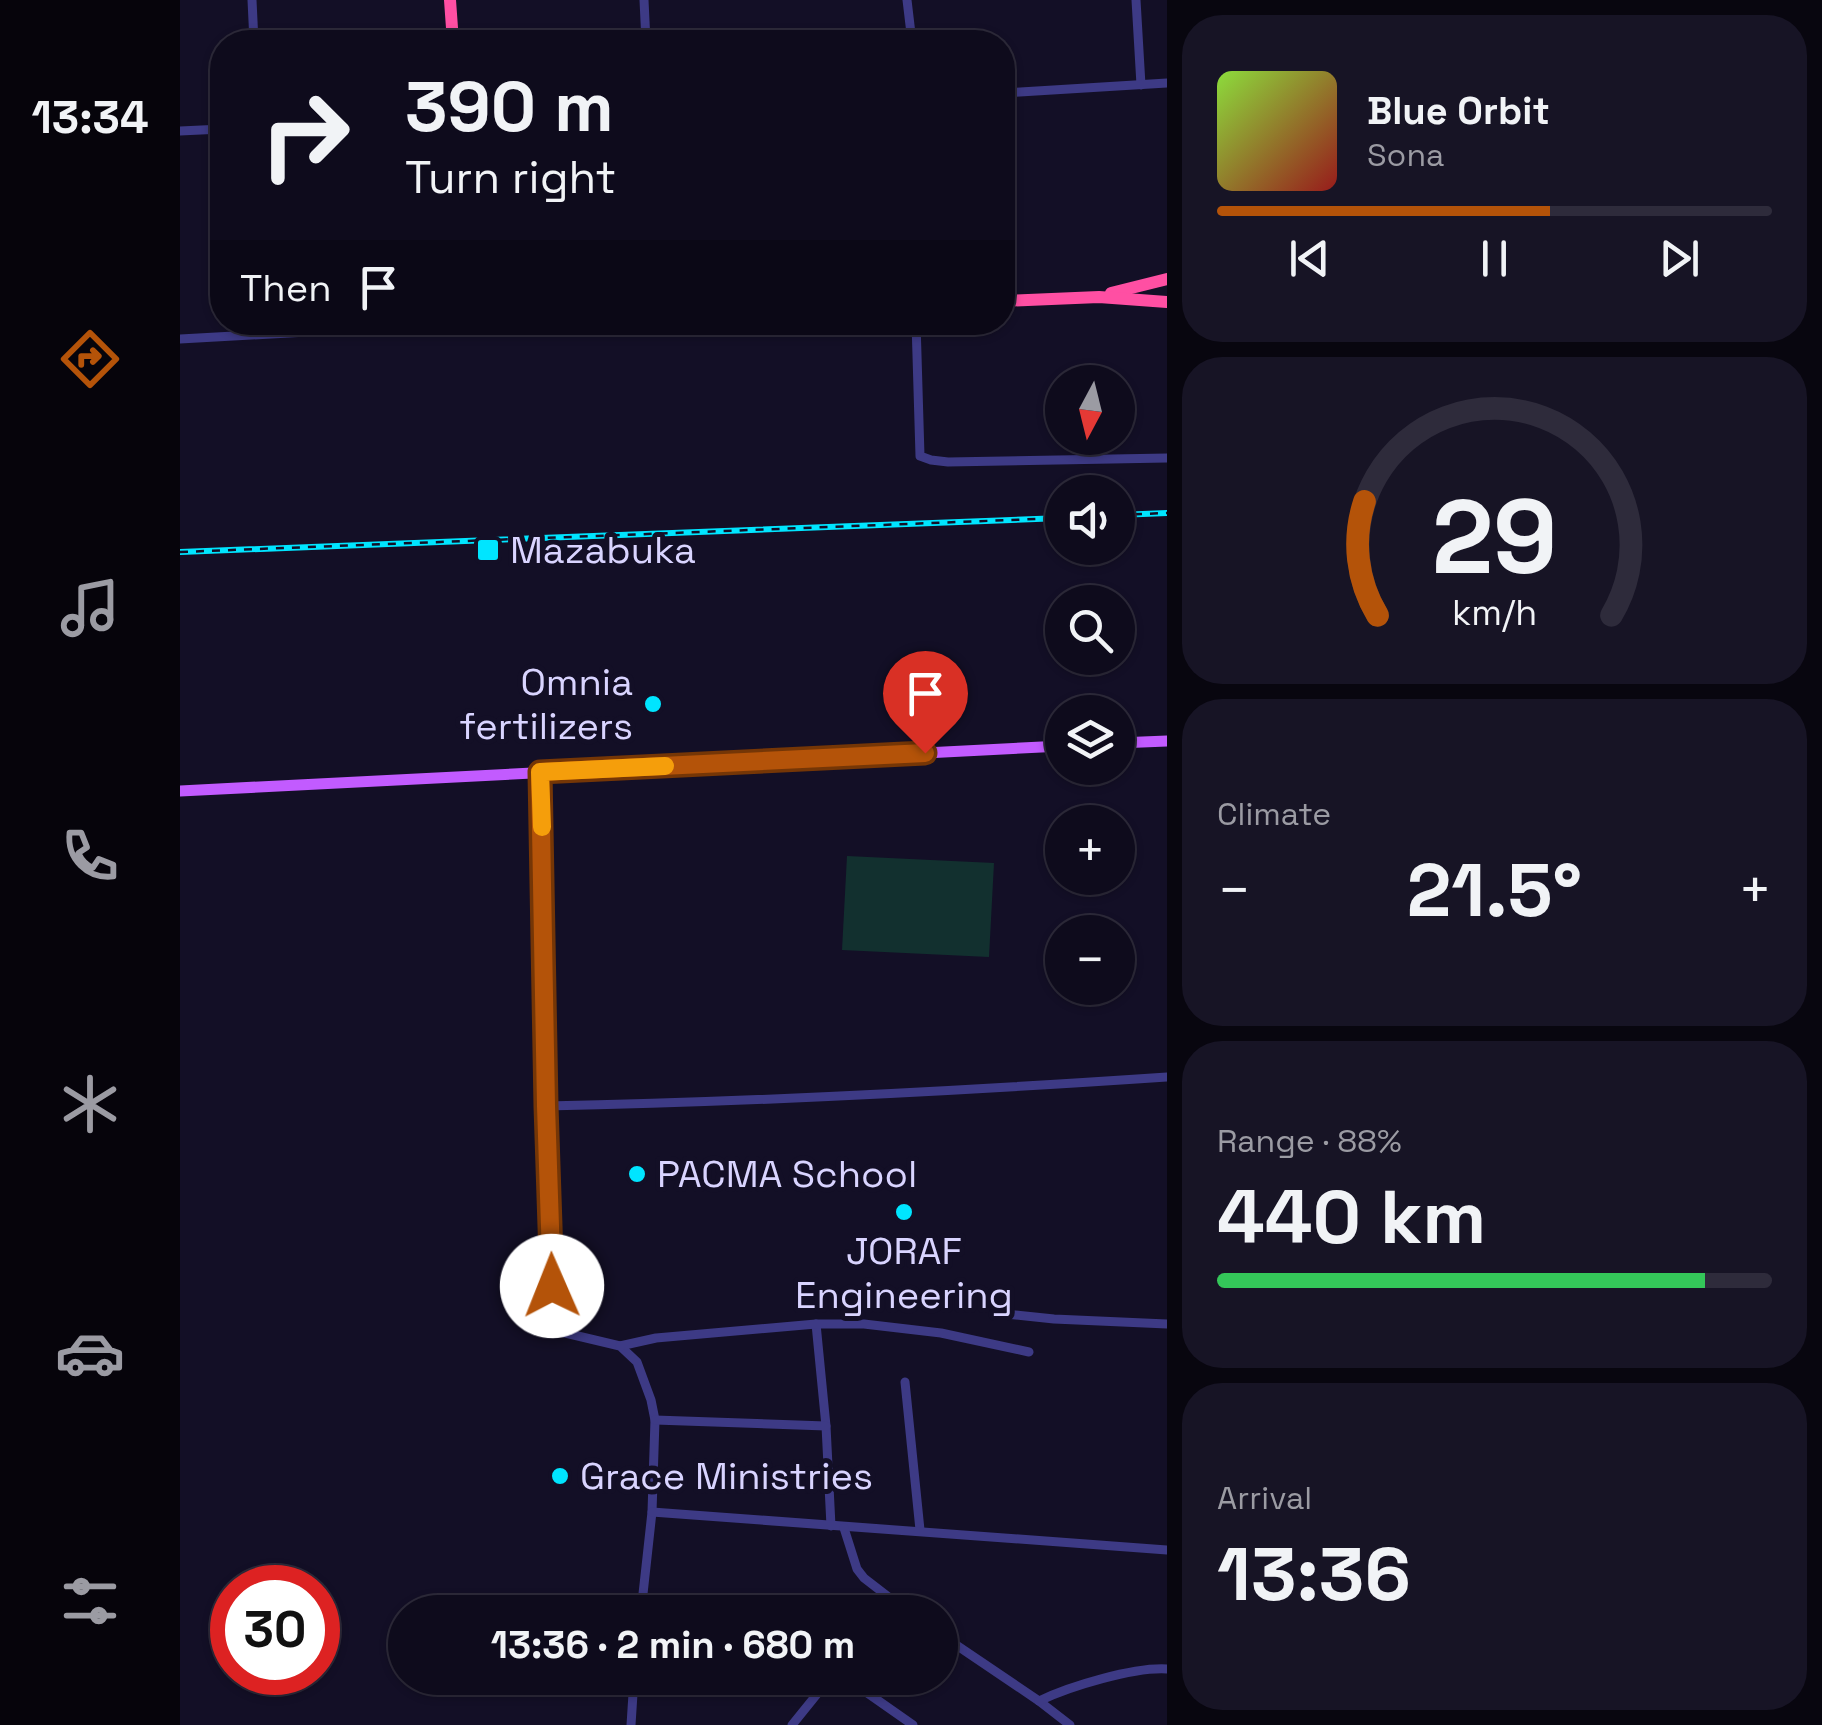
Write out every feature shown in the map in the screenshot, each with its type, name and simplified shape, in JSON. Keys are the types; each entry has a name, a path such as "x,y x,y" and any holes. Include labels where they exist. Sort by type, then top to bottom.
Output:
{"highway":[{"path":"450,0 452,30"},
{"path":"1099,297 1167,279"},
{"path":"1015,300 1099,297 1167,302"}],"main road":[{"path":"1135,742 1167,740"},
{"path":"180,790 1045,747"}],"street":[{"path":"252,0 253,30"},
{"path":"644,0 645,30"},
{"path":"907,0 911,30"},
{"path":"1136,0 1141,85"},
{"path":"1015,92 1167,83"},
{"path":"180,131 210,130"},
{"path":"180,339 278,335"},
{"path":"916,335 920,456 948,462 1167,458"},
{"path":"540,772 553,1320 561,1332 620,1346 656,1338 816,1324 899,1327 1029,1352"},
{"path":"546,1106 693,1104 1167,1077"},
{"path":"996,1313 1167,1324"},
{"path":"816,1324 830,1526"},
{"path":"620,1346 637,1362 655,1420 652,1512 643,1595"},
{"path":"905,1382 920,1530"},
{"path":"655,1420 826,1426"},
{"path":"652,1512 1167,1550"},
{"path":"844,1528 857,1568 886,1595"},
{"path":"958,1646 1070,1725"},
{"path":"1040,1701 1115,1676 1167,1668"},
{"path":"633,1695 632,1724 642,1725"},
{"path":"792,1725 816,1695"},
{"path":"870,1695 910,1724"}],"green space":[{"path":"847,856 994,863 989,957 842,950"}],"railway":[{"path":"1135,514 1167,513"},
{"path":"180,552 1045,519"}],"slow traffic":[{"path":"542,827 540,772 665,766"}],"place":[{"name":"Mazabuka","path":"488,550"},
{"name":"Omnia fertilizers","path":"653,704"},
{"name":"PACMA School","path":"637,1174"},
{"name":"JORAF Engineering","path":"904,1212"},
{"name":"Grace Ministries","path":"560,1476"}],"route":[{"path":"552,1286 540,772 925,753"}]}
